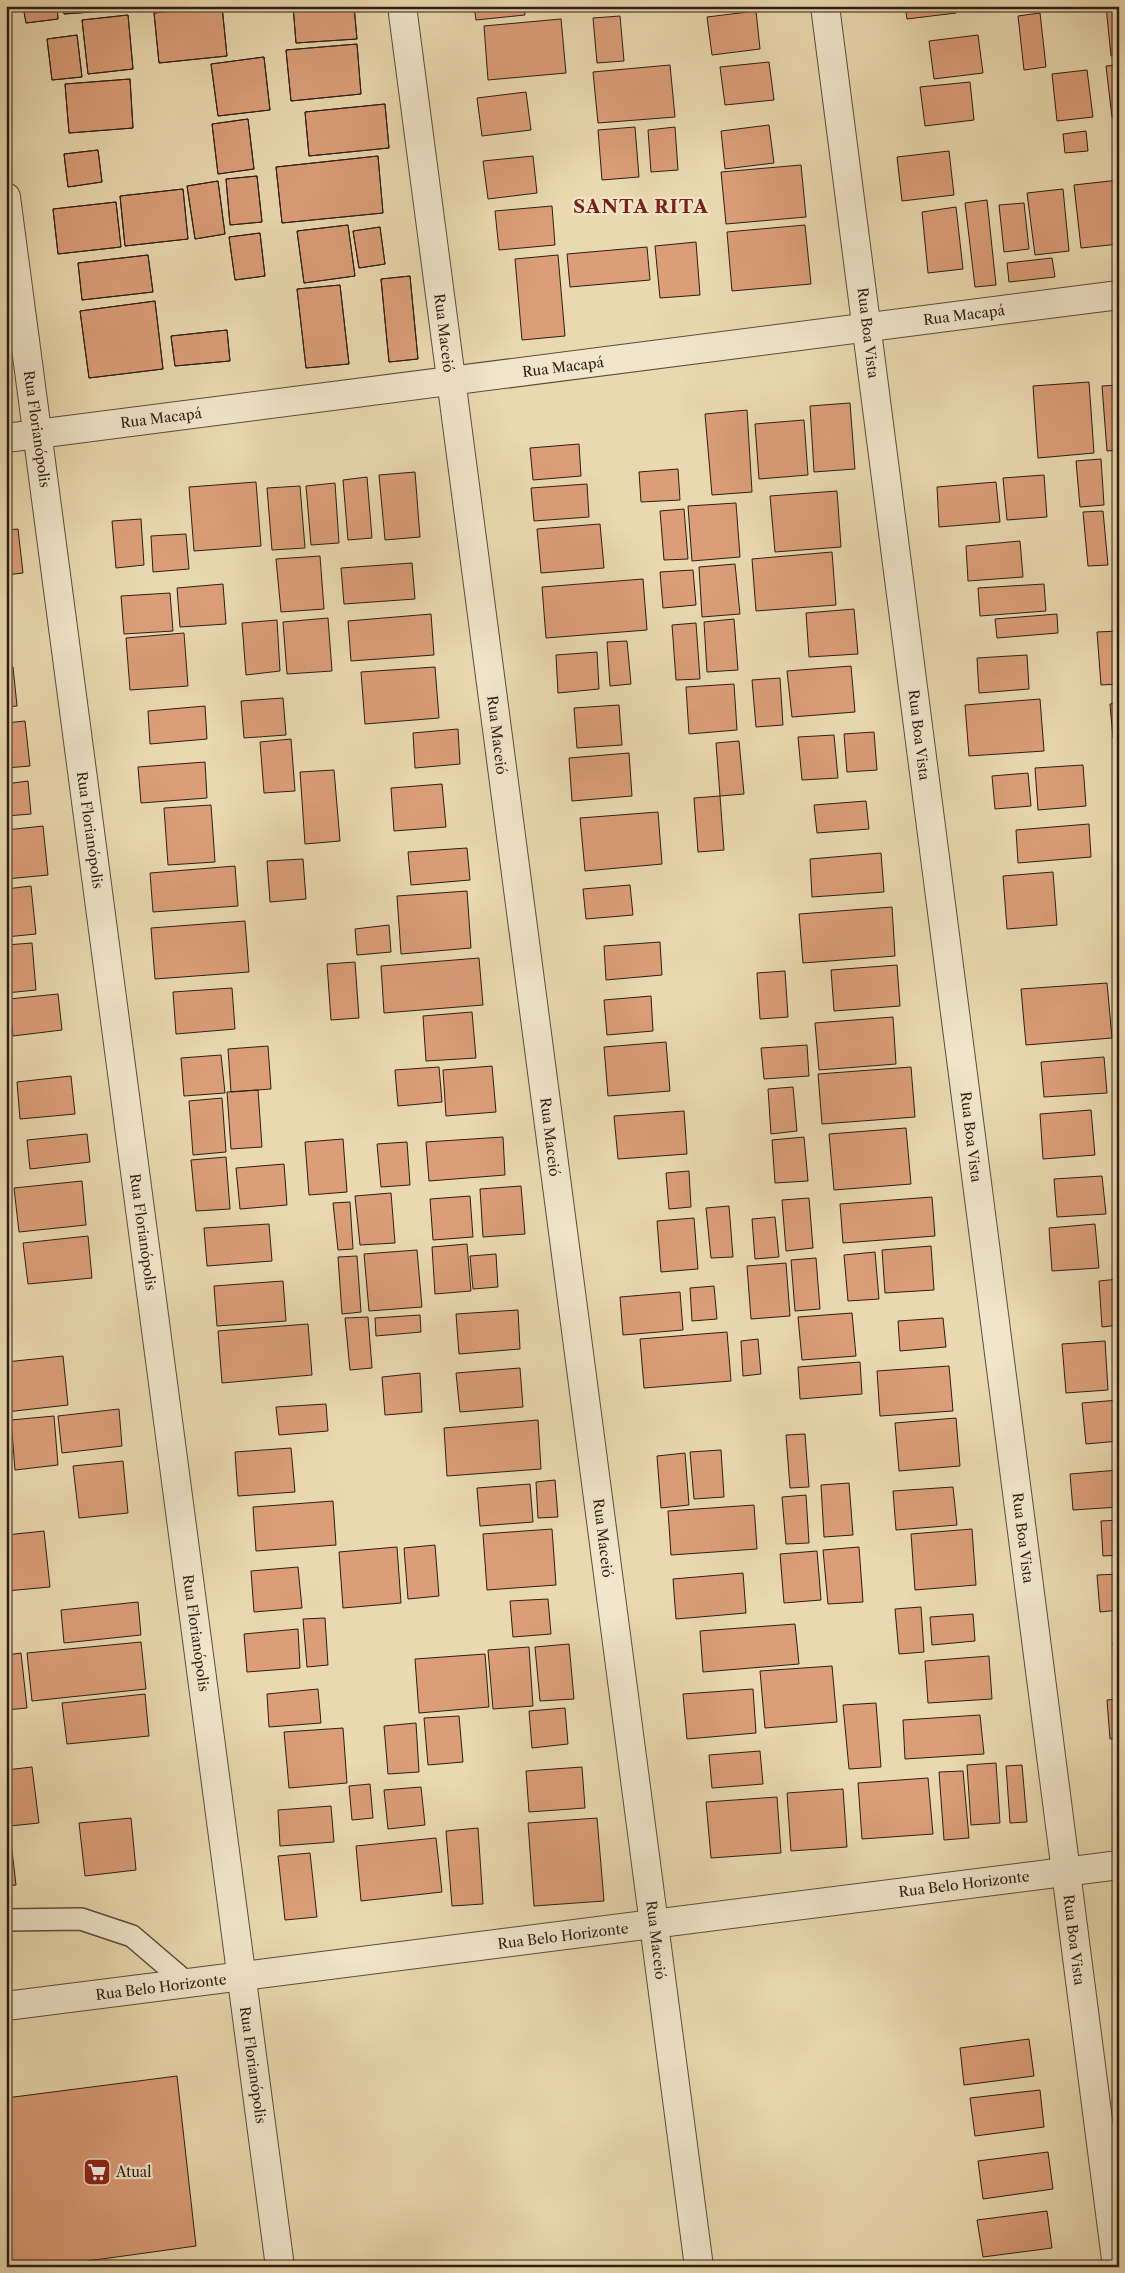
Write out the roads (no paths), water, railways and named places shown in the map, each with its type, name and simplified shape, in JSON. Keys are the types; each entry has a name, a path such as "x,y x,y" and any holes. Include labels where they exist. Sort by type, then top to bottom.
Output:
{"street":[{"name":"Rua Maceió","path":"402,6 698,2267"},
{"name":"Rua Boa Vista","path":"826,6 1117,2267"},
{"name":"Rua Florianópolis","path":"6,197 280,2267"},
{"name":"Rua Macapá","path":"6,438 1119,296"},
{"name":"Rua Belo Horizonte","path":"6,2006 1119,1865"}],"lane":[{"path":"6,1920 81,1919 132,1936 187,1983"}],"place":[{"name":"Atual","path":"97,2172"}],"district":[{"name":"SANTA RITA","path":"641,206"}]}
